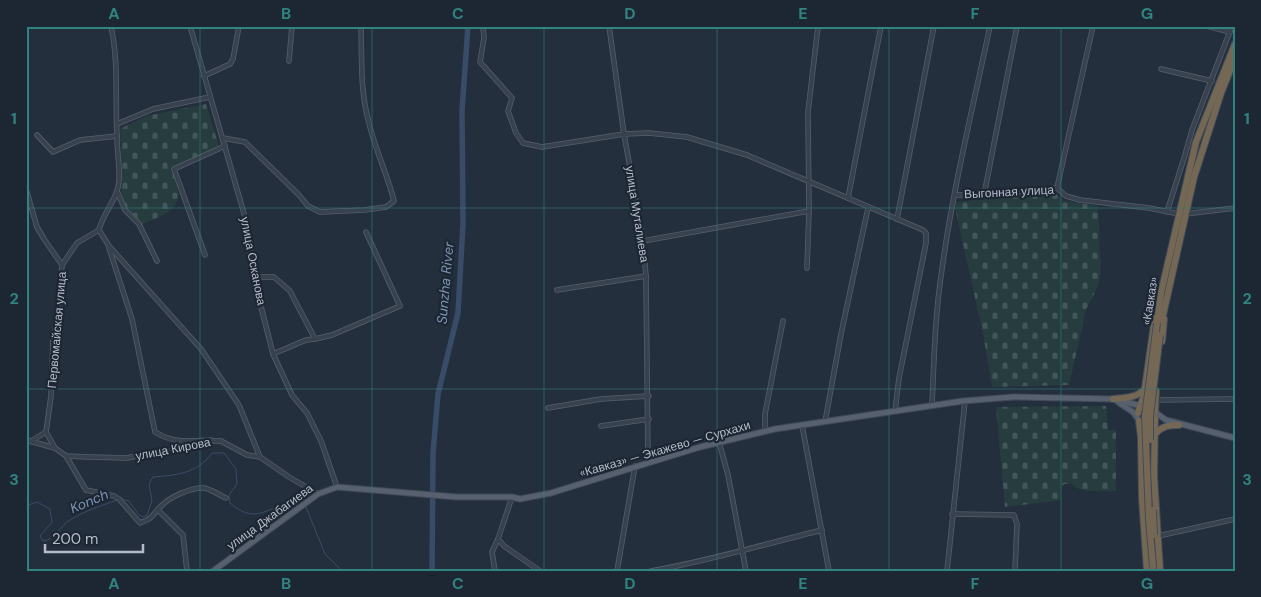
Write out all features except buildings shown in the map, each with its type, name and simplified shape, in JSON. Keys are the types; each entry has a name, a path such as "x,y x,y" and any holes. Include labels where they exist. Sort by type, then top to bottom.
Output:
{"highway":[{"name":"«Кавказ»","path":"1154,569 1150,416 1159,323 1196,142 1235,44"},
{"name":"«Кавказ»","path":"1182,214 1204,142 1235,58"},
{"name":"«Кавказ»","path":"1154,569 1158,536 1154,476 1154,418 1164,294"},
{"path":"1138,413 1145,388 1153,323 1164,294"},
{"path":"1113,399 1132,397 1141,393 1145,388"},
{"path":"1139,421 1141,480 1154,569"},
{"path":"1155,434 1160,428 1179,425"}],"main road":[{"name":"«Кавказ» — Экажево — Сурхахи","path":"402,492 457,497 512,497 520,499 551,493 635,466 765,431 965,401 1013,397 1113,399 1148,407"},
{"path":"1113,399 1133,412 1139,421 1144,424 1154,418 1179,425"},
{"path":"1139,421 1138,413 1142,408 1148,407 1154,418 1235,438"},
{"name":"улица Джабагиева","path":"213,571 318,494 337,487 402,492"}],"street":[{"path":"111,26 115,45 116,136 119,180 116,195 101,221 99,230 108,246 132,319 155,432 168,440 186,442 212,440"},
{"name":"улица Осканова","path":"190,26 245,217 254,277 273,354 292,395 307,412 321,441 337,487"},
{"path":"204,76 230,64 233,59 239,26"},
{"path":"289,61 292,26"},
{"path":"223,138 245,142 308,206 320,212 386,207 394,201 368,119 362,86 361,26"},
{"path":"483,26 484,38 480,62 512,98 508,111 516,133 523,143 542,147 624,134 648,133 687,137 747,155 923,230 926,233 926,243 899,378 895,412"},
{"name":"улица Муталиева","path":"609,26 624,134 644,241 649,396 648,463"},
{"path":"807,268 809,211 808,112 818,26"},
{"path":"848,198 881,26"},
{"path":"897,219 934,26"},
{"path":"932,406 936,328 942,270 955,195 990,26"},
{"path":"984,195 1017,26"},
{"path":"1057,188 1093,26"},
{"path":"1207,26 1230,32"},
{"path":"1167,212 1192,130 1232,26"},
{"path":"1161,69 1212,81"},
{"path":"117,124 153,109 210,97"},
{"path":"37,134 53,152 80,140 116,136"},
{"path":"205,255 174,169 226,146"},
{"name":"Выгонная улица","path":"955,195 984,195 1057,188 1066,196 1080,200 1182,214 1235,208"},
{"name":"Первомайская улица","path":"26,190 44,239 62,265 53,341 51,396 46,432"},
{"path":"117,191 125,210 139,224 157,260"},
{"path":"825,422 841,334 868,208"},
{"path":"644,241 809,211"},
{"path":"62,265 78,243 99,230"},
{"path":"273,354 306,340 349,328 400,306 366,232"},
{"path":"108,246 210,361 239,405 260,457"},
{"path":"558,290 646,276"},
{"path":"254,277 274,277 290,291 315,339"},
{"path":"765,431 765,414 783,322"},
{"path":"548,408 601,398 649,396"},
{"path":"1155,400 1235,400"},
{"path":"947,571 965,401"},
{"path":"601,426 649,419"},
{"path":"802,425 829,571"},
{"path":"28,442 46,432 55,448"},
{"name":"улица Кирова","path":"66,456 127,458 154,452 172,451 212,440 221,441 247,455 260,457 318,494"},
{"path":"28,442 55,448 66,456 86,490 120,499 140,523 150,519 162,505 178,495 195,489 205,488 226,498"},
{"path":"719,442 728,475 746,571"},
{"path":"616,571 635,466"},
{"path":"495,571 492,552 512,497"},
{"path":"158,510 183,535 187,571"},
{"path":"952,514 1014,515 1017,524 1016,571"},
{"path":"1158,536 1235,519"},
{"path":"651,571 742,552 822,530"},
{"path":"498,539 504,546 540,571"},
{"path":"682,565 683,571"}],"green space":[{"path":"206,104 219,146 171,169 178,189 178,199 175,205 160,217 142,224 127,210 121,194 120,129 146,116"},
{"path":"1049,188 1064,201 1098,206 1101,270 1098,286 1086,310 1069,385 992,387 983,334 954,203"},
{"path":"1106,406 1108,430 1116,430 1116,491 1086,491 1071,484 1064,484 1060,490 1062,500 1005,507 996,407"}],"waterway":[{"name":"Sunzha River","path":"432,571 433,453 438,394 458,313 463,224 462,111 468,26"},
{"name":"Konch","path":"121,499 129,501 139,515 143,517 147,515 152,501 149,484 153,477 186,472 200,465 212,453 224,453 236,469 237,484 229,495 230,503 241,511 258,514 280,506 300,506"},
{"name":"Konch","path":"26,506 37,502 50,509 52,522 40,536 43,541 51,538 75,517 117,500"},
{"name":"Konch","path":"303,507 306,507 325,554 342,571"}]}
